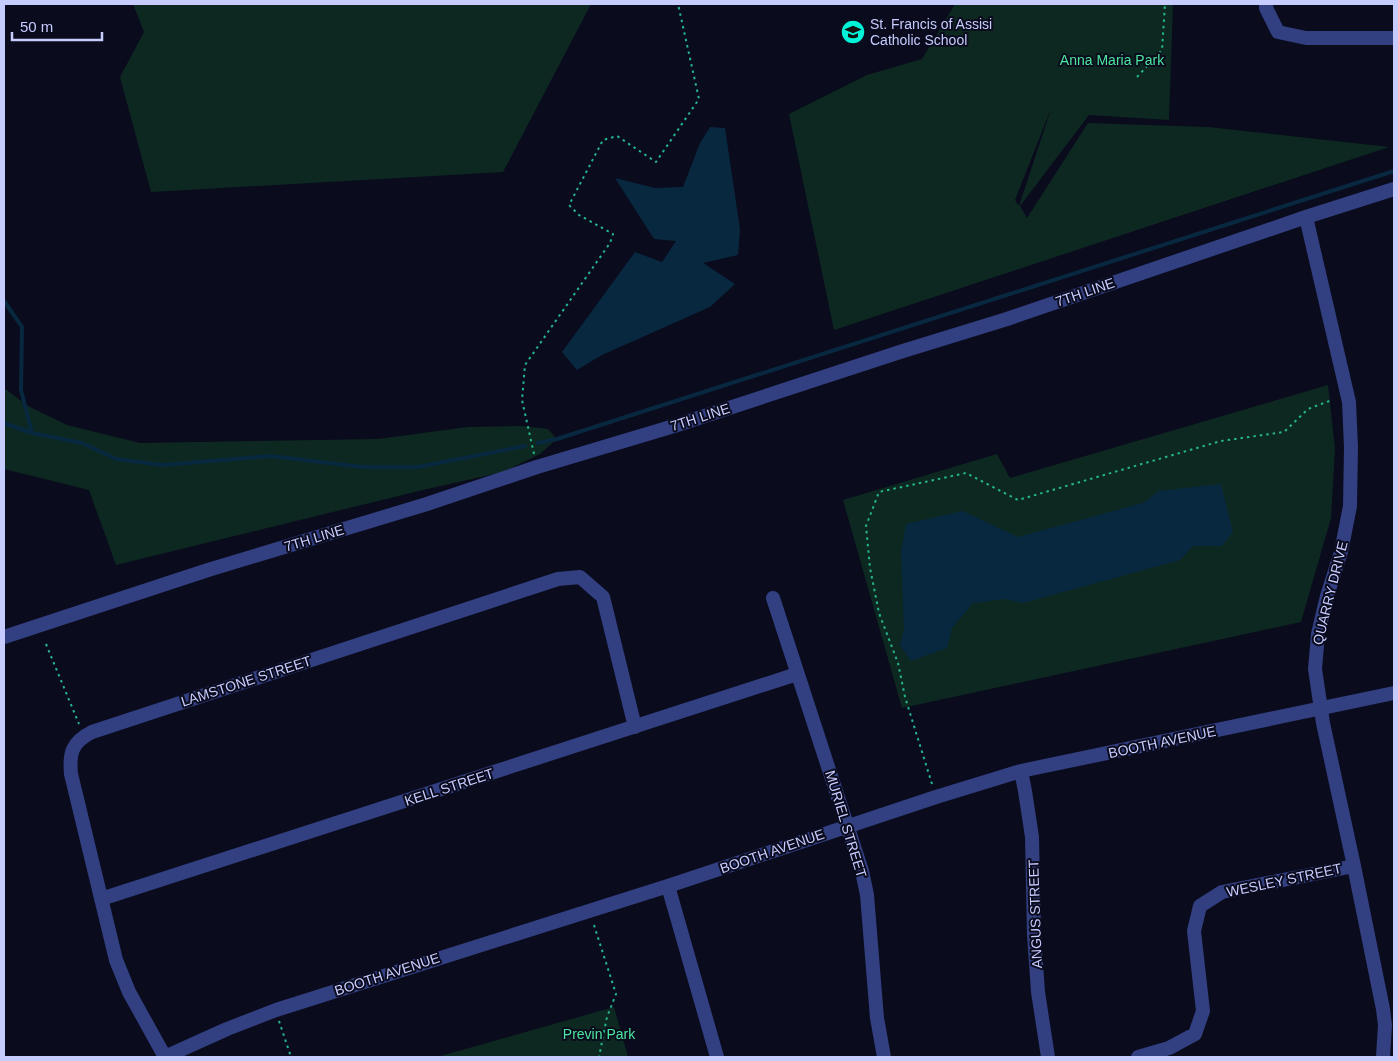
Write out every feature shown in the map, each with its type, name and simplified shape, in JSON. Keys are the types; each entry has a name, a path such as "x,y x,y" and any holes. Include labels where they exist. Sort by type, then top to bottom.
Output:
{"street":[{"path":"1266,4 1266,8 1278,32 1306,38 1394,38"},
{"name":"7TH LINE","path":"4,637 208,570 427,504 536,467 674,426 1008,319 1306,217 1394,189"},
{"name":"QUARRY DRIVE","path":"1306,217 1349,402 1351,447 1350,506 1341,552 1327,596 1318,634 1315,668 1321,708 1383,1009 1385,1025 1383,1057"},
{"name":"LAMSTONE STREET","path":"165,1057 129,992 119,968 71,774 70,760 73,748 81,737 101,728 558,579 580,577 603,597 635,727"},
{"name":"MURIEL STREET","path":"773,598 862,871 866,895 877,1018 884,1057"},
{"name":"KELL STREET","path":"101,899 797,674"},
{"name":"BOOTH AVENUE","path":"165,1057 276,1010 668,886 848,825 1021,771 1394,693"},
{"name":"ANGUS STREET","path":"1021,771 1026,791 1032,837 1034,934 1038,992 1048,1057"},
{"name":"WESLEY STREET","path":"1138,1057 1169,1048 1195,1034 1203,1011 1194,931 1200,906 1222,892 1354,866"},
{"path":"668,886 717,1057"}],"path":[{"path":"536,467 522,400 524,365 610,243 614,234 579,215 569,205 603,140 617,136 656,162 699,99 678,4"},
{"path":"1137,77 1162,50 1165,4"},
{"path":"932,782 905,697 898,663 879,613 870,568 866,526 878,492 966,473 1018,500 1221,441 1284,432 1308,409 1332,400"},
{"path":"46,644 80,726"},
{"path":"594,925 616,994 607,1017 599,1057"},
{"path":"280,1026 291,1057"}],"green space":[{"path":"133,4 591,4 503,172 151,192 120,77 144,32"},
{"name":"Anna Maria Park","path":"955,4 1173,4 1169,120 1089,115 1020,206 1027,218 1088,123 1208,127 1389,147 834,330 789,114 867,75 922,59","holes":["1050,111 1019,206 1015,200"]},
{"path":"1328,385 1335,449 1331,518 1301,622 902,708 843,500 997,454 1010,478"},
{"path":"4,388 28,406 67,425 140,443 378,439 468,427 522,426 548,429 557,439 540,454 503,472 116,565 89,490 4,469"},
{"name":"Previn Park","path":"614,1007 628,1057 437,1057"}],"water":[{"path":"710,127 725,128 740,229 738,255 703,263 735,284 710,307 602,355 577,370 562,352 635,252 662,262 676,241 654,239 615,178 655,188 683,187 700,143"},
{"path":"1221,484 1233,532 1222,546 1193,546 1180,560 1023,603 1004,599 973,603 952,628 947,648 911,661 900,645 904,630 901,553 906,524 963,511 1018,537 1143,503 1159,491"}],"waterway":[{"path":"538,443 557,439 1394,171"},
{"path":"4,301 22,327 21,390 32,433"},
{"path":"4,423 32,433 82,443 116,459 163,465 271,456 362,467 418,467 525,446"}],"place":[{"name":"St. Francis of Assisi Catholic School","path":"853,32"}]}
